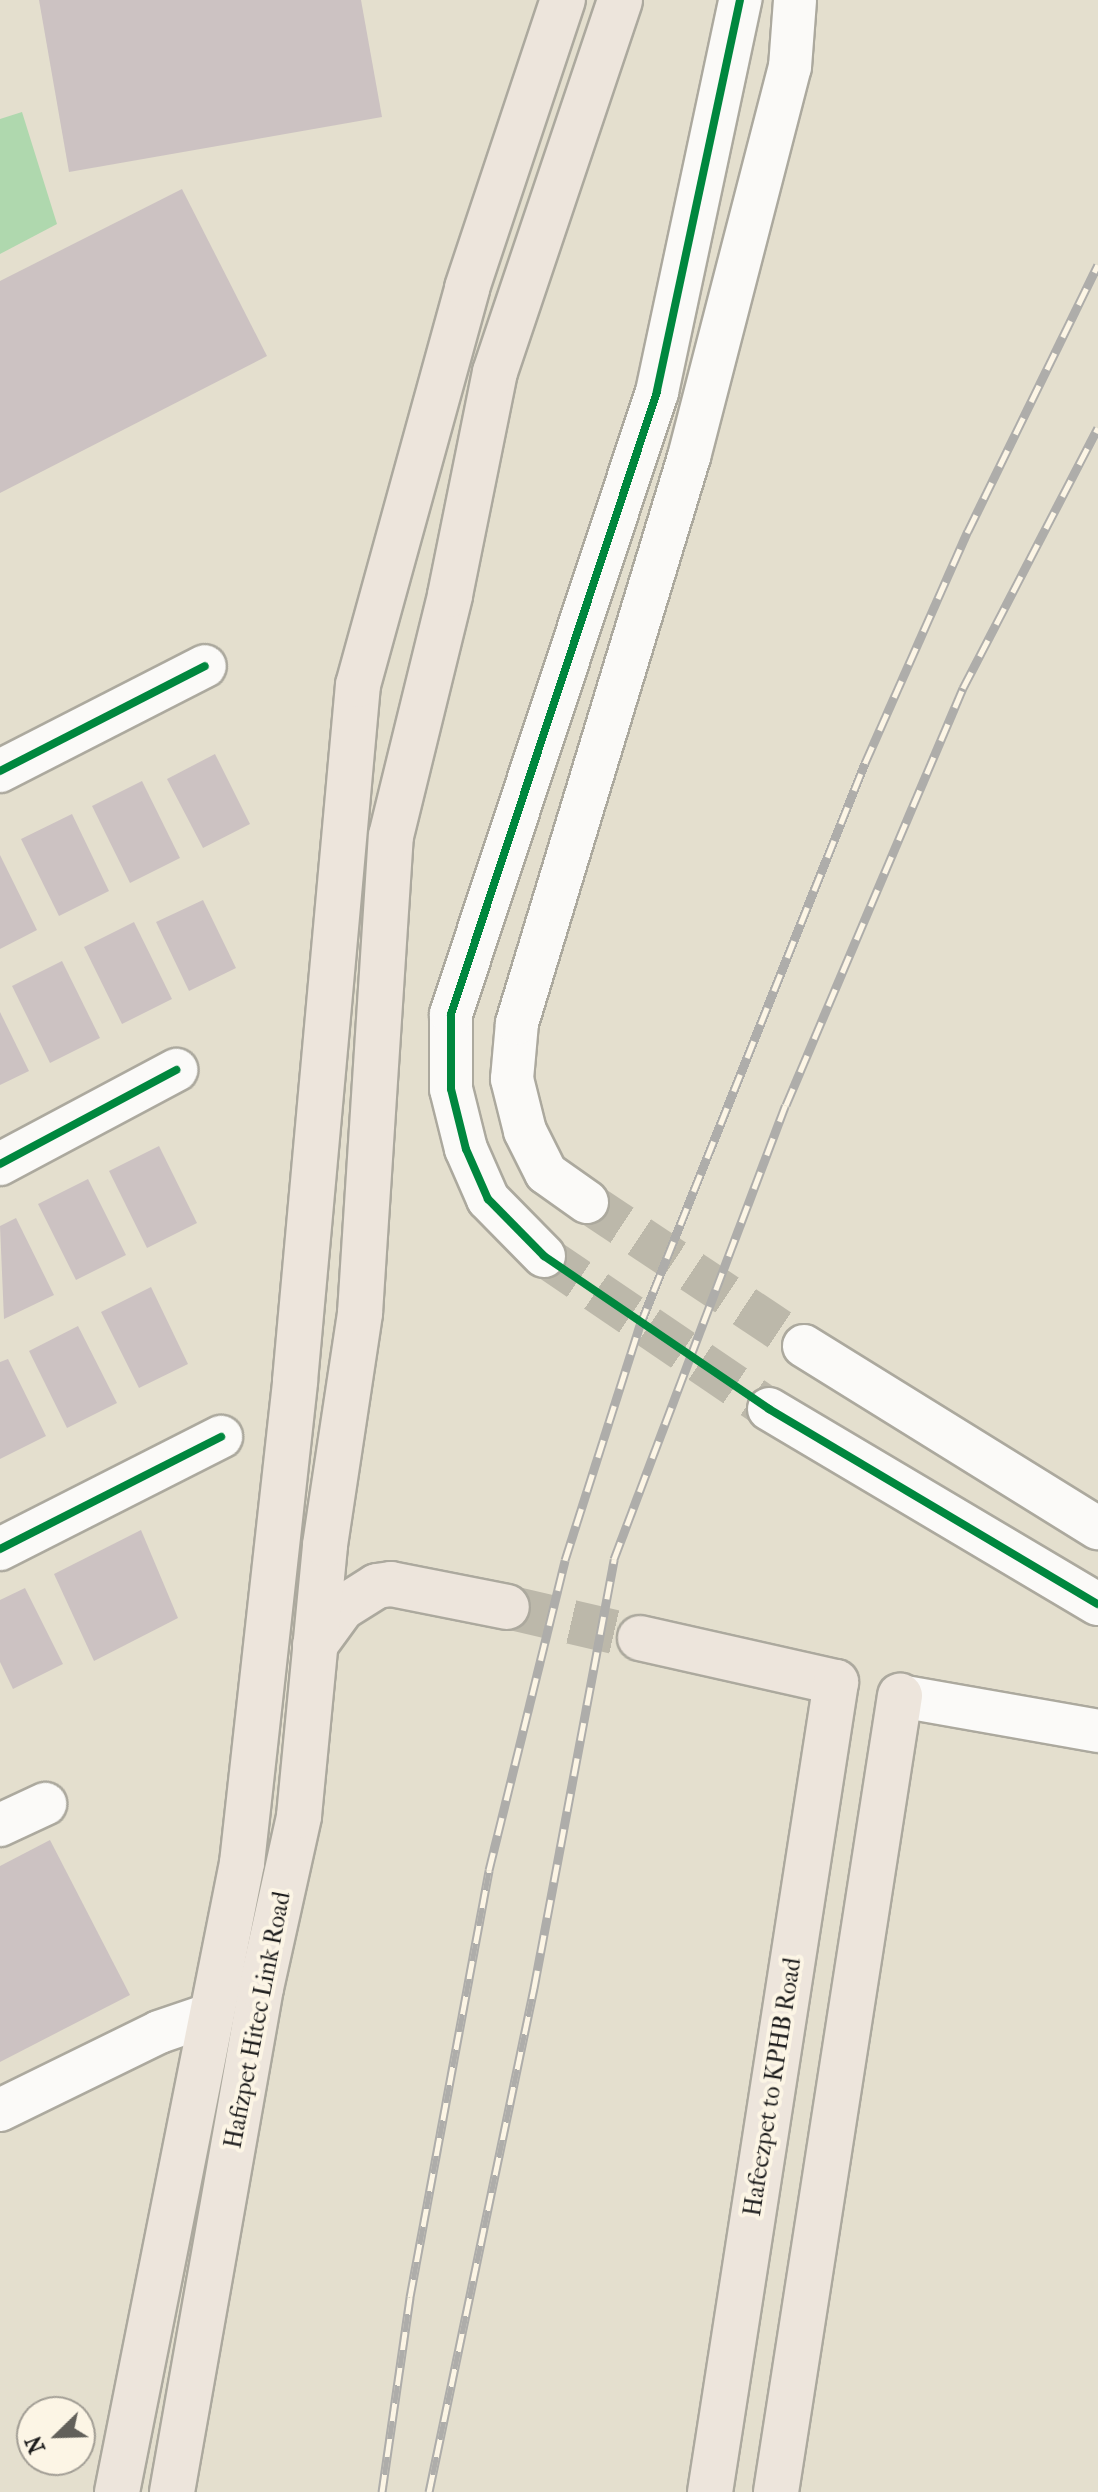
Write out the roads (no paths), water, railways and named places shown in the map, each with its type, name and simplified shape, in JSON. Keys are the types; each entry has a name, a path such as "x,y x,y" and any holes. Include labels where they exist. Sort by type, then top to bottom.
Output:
{"main road":[{"path":"117,2492 244,1848 295,1381 358,685 467,288 563,0"},
{"name":"Hafizpet Hitec Link Road","path":"172,2492 261,1988 299,1816 325,1545 360,1313 391,836 450,595 495,372 620,0"},
{"path":"315,1645 342,1608 377,1586 391,1584 507,1607"},
{"name":"Hafeezpet to KPHB Road","path":"640,1638 836,1682 710,2492"},
{"path":"776,2492 900,1696"}],"street":[{"path":"544,1256 488,1199 466,1149 451,1089 451,1014 657,392 740,0"},
{"path":"587,1202 546,1173 525,1131 512,1079 517,1023 689,457 790,67 795,0"},
{"path":"0,771 205,666"},
{"path":"0,1164 176,1070"},
{"path":"804,1346 1098,1528"},
{"path":"769,1409 1098,1604"},
{"path":"0,1549 221,1437"},
{"path":"900,1696 1098,1731"},
{"path":"0,1825 45,1804"},
{"path":"0,2110 159,2032 212,2014"}],"tunnel":[{"path":"587,1202 804,1346"},
{"path":"544,1256 769,1409"},
{"path":"507,1607 640,1638"}],"railway":[{"path":"382,2492 410,2297 489,1870 565,1560 640,1325 865,763 968,531 1098,265"},
{"path":"429,2492 534,1988 614,1559 786,1105 963,688 1098,428"}]}
